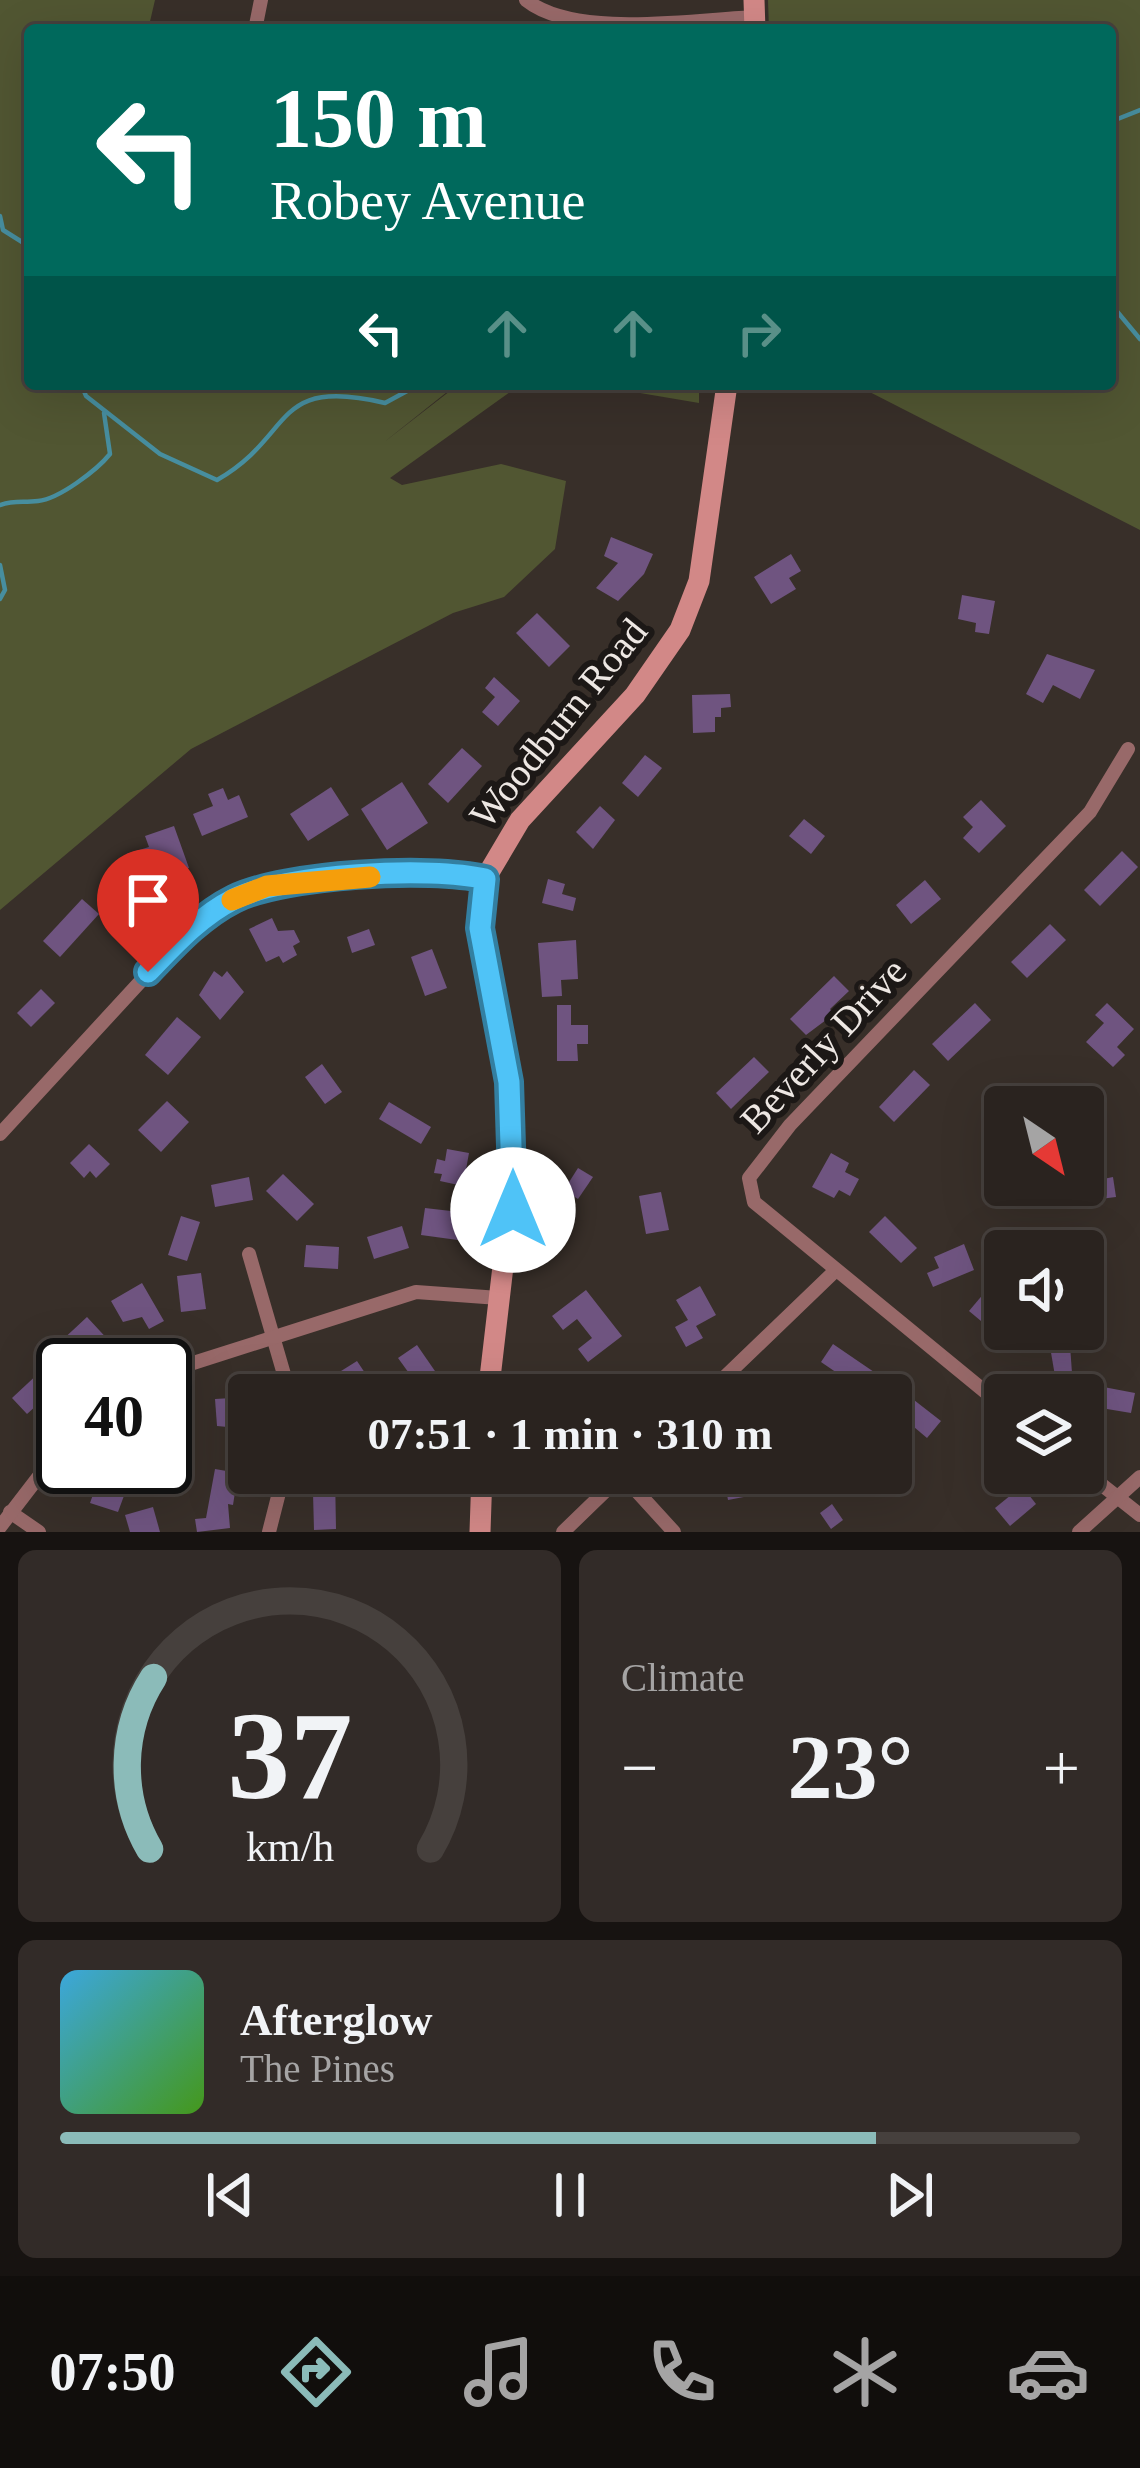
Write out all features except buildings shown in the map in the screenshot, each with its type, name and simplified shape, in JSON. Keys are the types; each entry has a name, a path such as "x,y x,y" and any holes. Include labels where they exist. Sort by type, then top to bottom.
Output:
{"street":[{"path":"526,0 545,13 587,22 754,16"},
{"name":"Woodburn Road","path":"490,1374 514,1172 509,1082 482,953 485,879 520,820 635,695 685,619 705,550 726,390"},
{"name":"Beverly Drive","path":"984,1391 754,1202 740,1182 1090,812 1128,749"},
{"path":"0,1134 175,944 228,902 298,882 447,872 485,879"},
{"path":"250,1254 284,1374"},
{"path":"728,1374 835,1271"},
{"path":"192,1363 416,1292 499,1298"},
{"path":"1079,1532 1140,1478"},
{"path":"0,1527 36,1479"},
{"path":"1104,1485 1140,1515"},
{"path":"269,1532 279,1494"},
{"path":"480,1532 481,1494"},
{"path":"563,1532 602,1494"},
{"path":"641,1494 674,1532"},
{"path":"10,1512 39,1532"}],"green space":[{"path":"0,0 155,0 149,24 24,24 24,390 449,390 383,443 451,390 513,390 390,478 402,485 501,464 566,481 555,549 504,597 453,613 191,749 0,910"},
{"path":"768,0 1140,0 1140,530 866,390 1116,390 1116,24 769,24"},
{"path":"622,390 699,390 699,403"}],"waterway":[{"path":"1116,120 1140,110"},
{"path":"0,216 3,230 24,243"},
{"path":"1116,310 1140,339"},
{"path":"84,390 160,454 217,480 242,463 302,404 321,397 385,403 409,390"},
{"path":"0,505 47,499 96,468 110,454 104,413"},
{"path":"0,565 5,590 0,599"}],"slow traffic":[{"path":"232,900 267,886 370,877"}],"route":[{"path":"148,972 200,922 228,902 267,886 447,872 485,879 480,928 509,1082 513,1210"}]}
